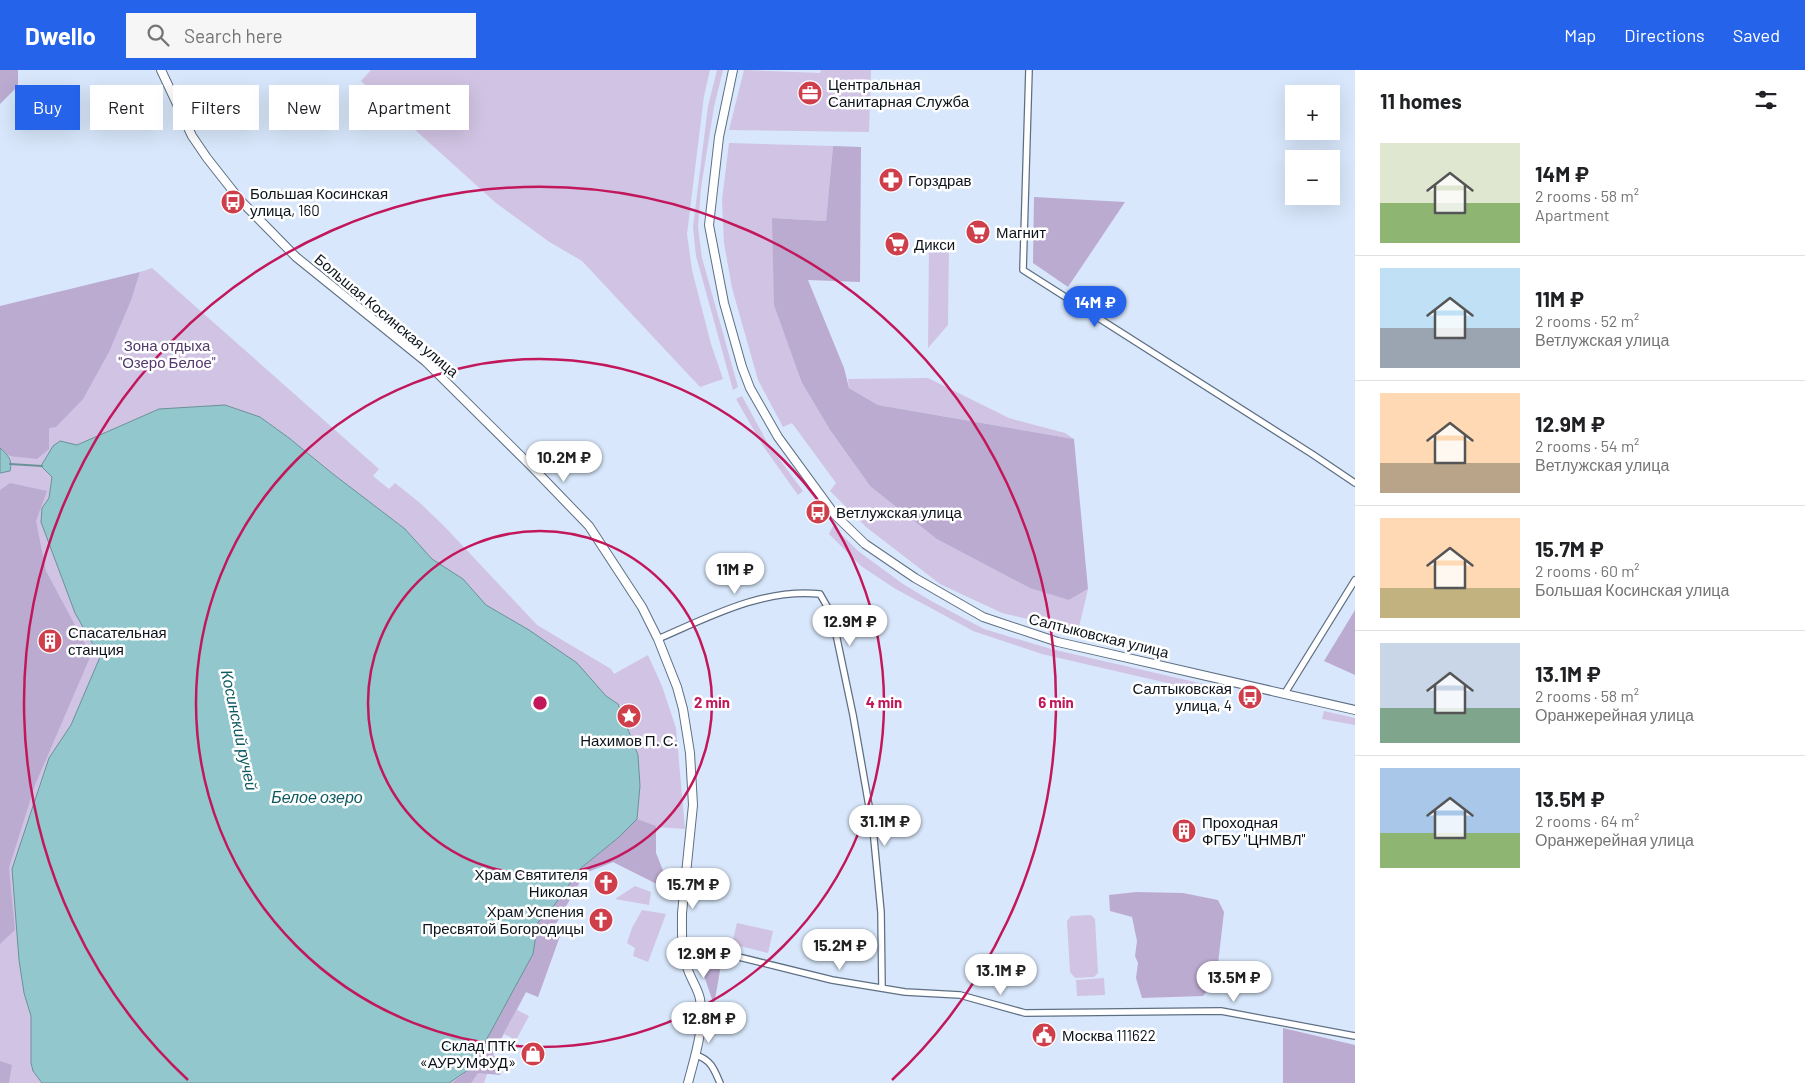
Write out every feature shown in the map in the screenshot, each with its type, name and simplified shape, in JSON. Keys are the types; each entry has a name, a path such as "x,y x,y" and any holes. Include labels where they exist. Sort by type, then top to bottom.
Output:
{"street":[{"name":"Большая Косинская улица","path":"161,70 192,136 240,200 296,257 425,361 533,468 589,526 642,606 658,639 677,688 683,710 692,776 693,805 682,913 682,943 686,965 700,996 701,1028 688,1083"},
{"name":"Салтыковская улица","path":"733,70 721,130 710,217 711,243 721,288 731,331 750,388 778,437 835,515 873,549 915,578 983,617 1058,642 1355,710"},
{"path":"1029,70 1023,270 1355,483"},
{"path":"1285,694 1355,580"},
{"path":"658,639 737,605 803,592 820,594 832,615 853,715 873,829 881,912 882,988"},
{"path":"682,943 832,980 905,992 960,995 1025,1013 1221,1011 1355,1036"},
{"path":"696,1055 706,1059 712,1065 720,1083"}],"green space":[{"path":"371,70 710,70 704,96 687,234 692,270 711,344 723,379 700,387 582,261 548,241 496,203 415,130 469,130 469,85 365,85 361,81"},
{"path":"717,70 723,70 714,107 701,188 698,227 702,258 738,387 733,390 696,256 693,227 708,106"},
{"path":"744,70 820,73 821,70 871,70 869,132 729,130"},
{"path":"729,143 833,146 826,221 772,218 802,383 830,430 870,486 1069,600 1088,589 1079,627 1074,630 1002,613 940,584 866,527 830,491 836,483 792,423 783,427 758,380 732,288 724,243 722,200"},
{"path":"929,242 949,242 948,325 928,348"},
{"name":"Зона отдыха \"Озеро Белое\"","path":"152,268 379,469 373,476 389,489 395,483 420,503 537,625 611,669 614,674 648,655 662,686 676,728 685,829 656,827 656,853 671,891 613,862 585,873 637,819 640,786 638,755 618,704 606,696 529,630 486,605 463,579 432,559 405,529 260,417 159,409 77,445 52,477 49,499 42,508 75,613 100,657 71,725 49,758 37,792 24,993 31,1016 33,1071 42,1083 0,1083 0,473 10,471 12,464 9,456 132,298 140,272"},
{"path":"928,378 1009,418 1065,433 1074,439 878,405 849,388 848,379"},
{"path":"742,396 768,444 803,491 798,495 763,446 736,399"},
{"path":"833,526 858,551 903,584 984,629 1051,649 1221,688 1219,695 1042,654 973,631 894,588 861,566 829,534"},
{"path":"1324,711 1355,718 1355,725 1322,719"},
{"path":"585,873 553,929 561,933 538,997 526,992 517,1010 529,1016 516,1040 504,1034 494,1054 484,1083 449,1083 471,1068 533,954 538,922"},
{"path":"635,886 651,892 649,905 615,899"},
{"path":"642,910 666,914 648,962 633,956 635,948 627,943 632,928"},
{"path":"1091,915 1095,919 1098,973 1094,977 1075,978 1070,972 1067,921 1071,916"},
{"path":"737,923 773,931 768,953 732,944"},
{"path":"1104,978 1105,995 1077,996 1076,980"}],"shaded area":[{"path":"0,70 18,70 18,85 15,85 15,89 0,104"},
{"path":"833,146 861,147 860,282 808,280 844,368 849,388 878,405 1074,439 1088,589 1069,600 1030,588 937,539 870,486 830,430 802,383 774,305 772,218 826,221"},
{"path":"1034,197 1125,202 1068,287 1033,263"},
{"path":"140,272 132,298 109,352 83,399 56,427 49,428 49,449 37,459 9,456 0,448 0,306"},
{"path":"10,483 47,491 36,521 46,571 91,655 35,785 9,868 15,930 0,944 0,490"},
{"path":"1355,610 1355,675 1324,661"},
{"path":"637,819 656,826 656,853 671,891 613,862 585,873 553,929 561,933 538,997 526,992 492,1055 507,1063 500,1075 478,1073 471,1083 452,1083 471,1068 533,954 538,922 550,911 581,868 619,837"},
{"path":"1136,892 1183,893 1218,900 1224,912 1216,981 1203,996 1142,998 1136,978 1138,963 1135,956 1137,941 1132,917 1110,911 1109,895"},
{"path":"697,955 722,959 714,1005"},
{"path":"1283,1028 1355,1045 1355,1083 1283,1083"},
{"path":"0,1061 12,1065 9,1083 0,1083"}],"water":[{"name":"Белое озеро","path":"225,405 260,417 289,438 405,529 432,559 463,579 486,605 529,630 577,663 606,696 618,704 638,755 640,786 637,819 619,837 581,868 550,911 538,922 533,954 471,1068 449,1083 42,1083 33,1071 31,1063 31,1016 24,993 19,960 12,869 49,758 71,725 100,657 75,613 41,522 42,508 49,498 52,477 41,466 53,446 60,441 77,445 159,409"},
{"path":"0,448 9,458 11,464 10,471 0,473"}],"waterway":[{"name":"Косинский ручей","path":"10,464 42,466"}],"place":[{"name":"Центральная Санитарная Служба","path":"810,93"},
{"name":"Горздрав","path":"891,180"},
{"name":"Большая Косинская улица, 160","path":"233,202"},
{"name":"Магнит","path":"978,232"},
{"name":"Дикси","path":"897,244"},
{"name":"Ветлужская улица","path":"818,512"},
{"name":"Спасательная станция","path":"50,641"},
{"name":"Салтыковская улица, 4","path":"1250,697"},
{"name":"Нахимов П. С.","path":"629,716"},
{"name":"Проходная ФГБУ \"ЦНМВЛ\"","path":"1184,831"},
{"name":"Храм Святителя Николая","path":"606,883"},
{"name":"Храм Успения Пресвятой Богородицы","path":"601,920"},
{"name":"Москва 111622","path":"1044,1035"},
{"name":"Склад ПТК «АУРУМФУД»","path":"533,1054"}]}
